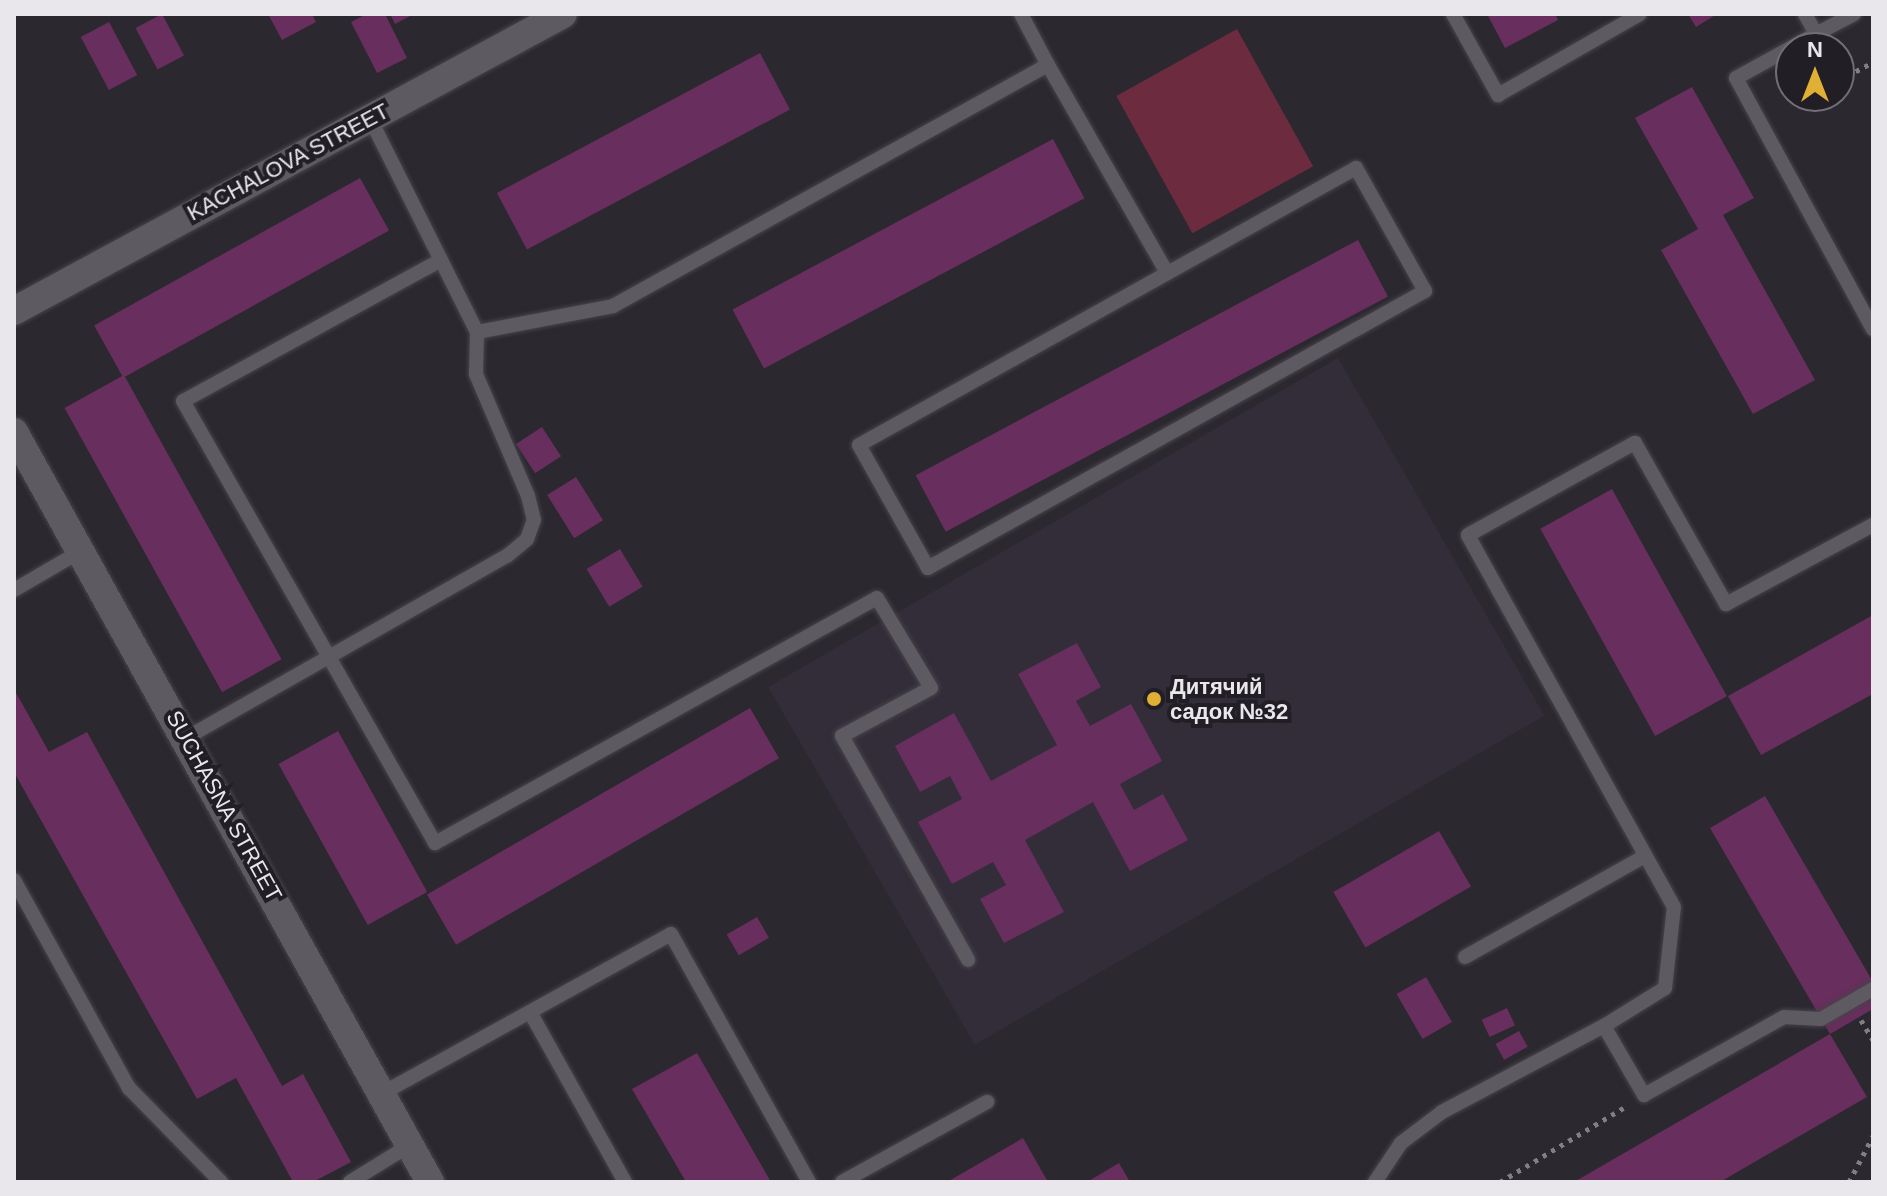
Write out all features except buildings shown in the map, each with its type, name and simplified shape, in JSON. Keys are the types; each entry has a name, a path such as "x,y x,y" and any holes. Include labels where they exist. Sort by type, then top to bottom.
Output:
{"street":[{"name":"KACHALOVA STREET","path":"14,311 563,14"},
{"name":"SUCHASNA STREET","path":"14,432 430,1182"}],"lane":[{"path":"1021,14 1167,273"},
{"path":"1453,14 1498,95 1640,14"},
{"path":"1805,14 1815,32"},
{"path":"1820,32 1854,14"},
{"path":"1775,57 1736,78 1873,329"},
{"path":"477,332 613,306 1048,65"},
{"path":"186,738 328,654 507,556 527,539 534,520 528,496 476,374 477,332 370,118"},
{"path":"1356,168 1425,291 928,568 859,445 1167,273 1356,168"},
{"path":"441,260 183,401 435,843 877,598 931,688 842,736 968,960"},
{"path":"1375,1182 1401,1143 1442,1112 1604,1026 1665,988 1674,907 1468,535 1635,443 1726,604 1873,525"},
{"path":"14,590 81,551"},
{"path":"1465,957 1645,856"},
{"path":"14,880 129,1088 221,1182"},
{"path":"381,1094 671,934 809,1182"},
{"path":"1604,1026 1644,1095 1784,1017 1821,1019 1873,989"},
{"path":"530,1012 625,1182"},
{"path":"842,1182 987,1102"},
{"path":"350,1182 410,1145"}],"path":[{"path":"1855,72 1873,62"},
{"path":"1500,1182 1644,1095"},
{"path":"1849,1182 1873,1136"}],"shaded area":[{"path":"1237,29 1313,166 1192,233 1116,96"},
{"name":"Дитячий садок №32","path":"1338,358 1544,716 975,1045 768,687"}],"place":[{"name":"Дитячий садок №32","path":"1154,699"}]}
